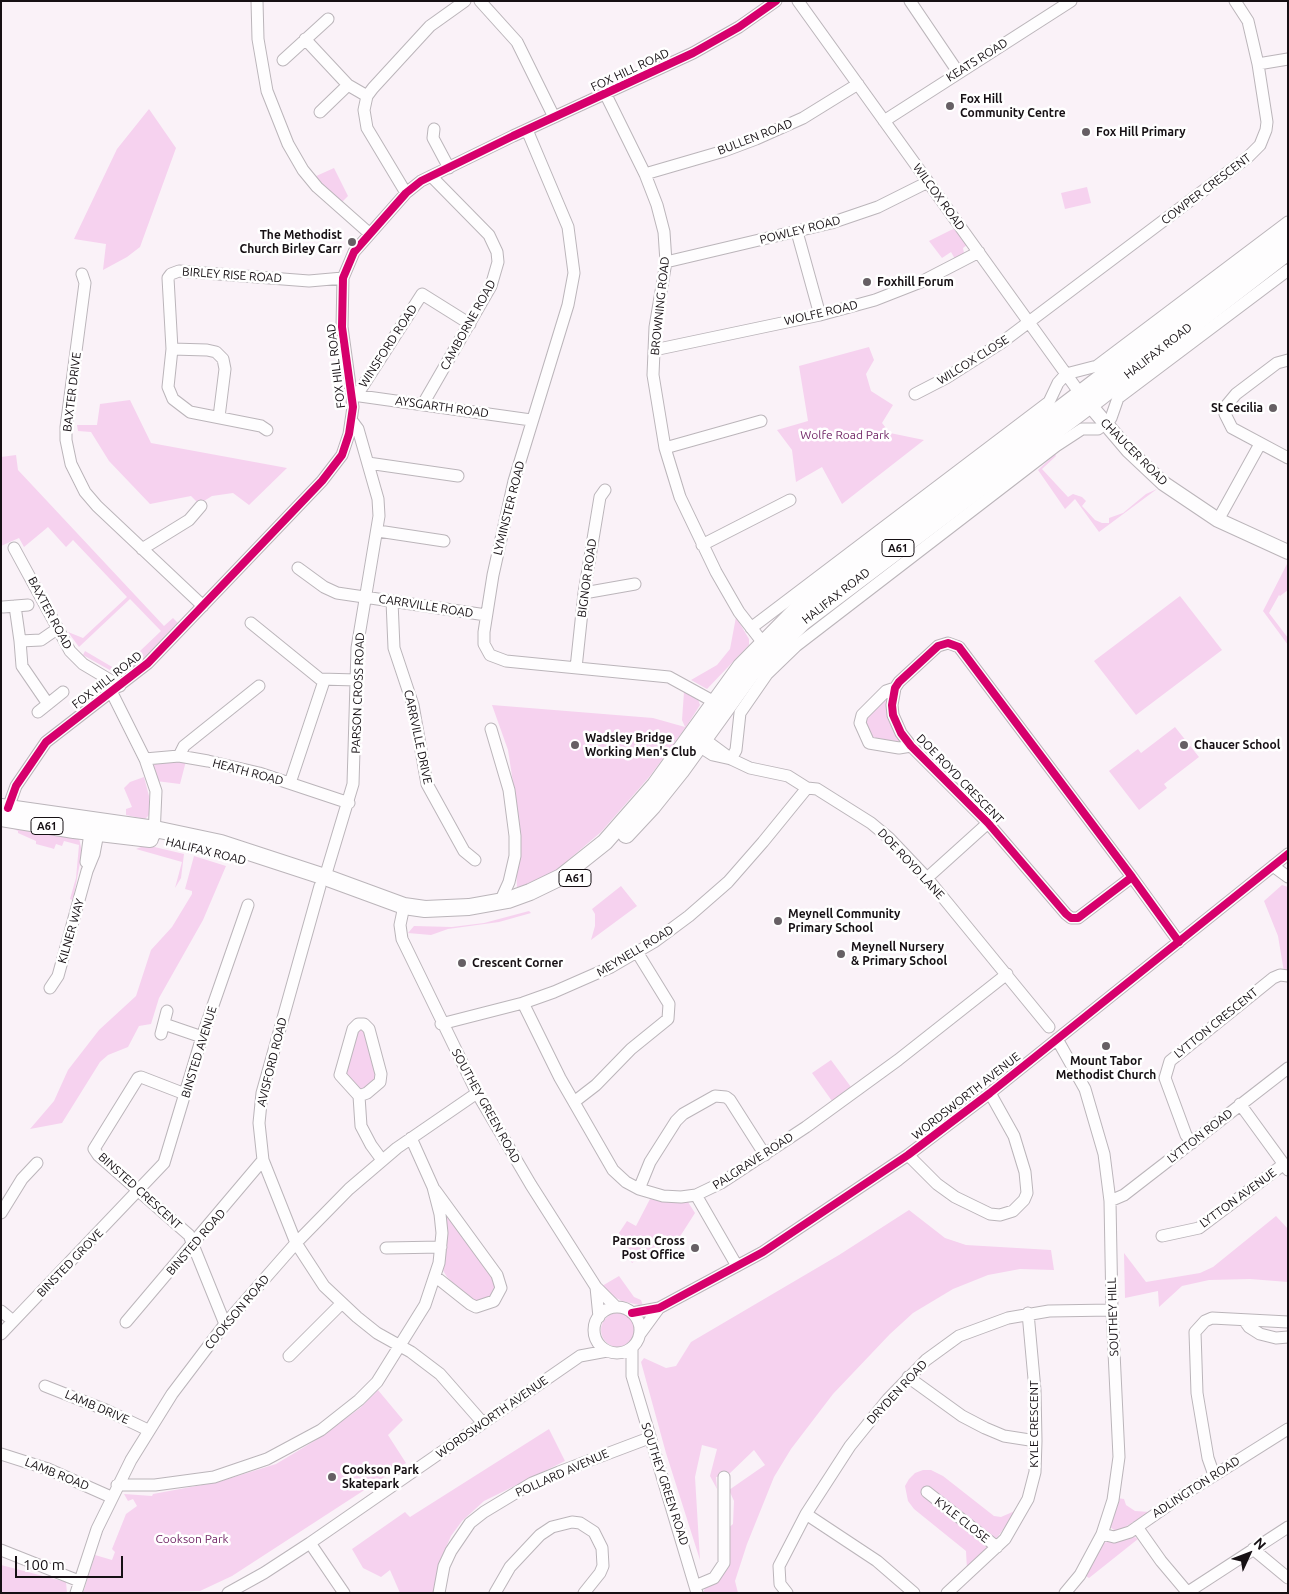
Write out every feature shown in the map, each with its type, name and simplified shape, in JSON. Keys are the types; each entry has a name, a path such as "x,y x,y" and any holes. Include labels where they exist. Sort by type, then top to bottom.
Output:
{"highway":[{"name":"HALIFAX ROAD","path":"3,811 95,829 155,834 221,844 402,910 446,919 493,913 530,901 566,884 591,867 628,834 653,806 720,705 751,674 767,647 825,586 1288,235"},
{"name":"HALIFAX ROAD","path":"767,647 803,622 1089,406 1288,252"},
{"name":"HALIFAX ROAD","path":"402,910 447,909 500,902 521,896 562,877 605,842 698,740"}],"main road":[{"name":"CHAUCER ROAD","path":"1079,392 1105,424 1158,478 1218,520 1288,552"}],"street":[{"path":"257,1 258,39 267,91 285,140 297,161 312,181 369,233"},
{"path":"406,193 367,128 364,110 367,96 372,88 430,26 465,1"},
{"path":"480,1 517,42 554,117"},
{"name":"FOX HILL ROAD","path":"3,811 16,786 46,742 116,690 148,663 330,472 346,446 355,395 342,335 343,278 354,252 406,193 431,176 717,40 776,1"},
{"name":"WILCOX ROAD","path":"798,1 1079,392"},
{"name":"KEATS ROAD","path":"884,121 1071,1"},
{"name":"COWPER CRESCENT","path":"1030,322 1255,152 1264,138 1267,122 1258,64 1248,20 1235,1"},
{"path":"915,3 958,72"},
{"path":"282,60 328,19"},
{"path":"305,39 348,85 367,96"},
{"path":"1258,64 1288,58"},
{"name":"BULLEN ROAD","path":"645,174 724,151 773,132 820,110 858,84"},
{"path":"320,112 348,85"},
{"name":"BROWNING ROAD","path":"605,93 645,174 661,218 666,262 655,326 654,350 655,398 665,448 680,497 702,545 728,594 751,628 767,647"},
{"path":"434,129 434,138 449,168"},
{"name":"LYMINSTER ROAD","path":"527,130 563,212 572,246 574,266 568,305 531,420 501,538 486,615 484,644 494,658 506,662 669,677 720,705"},
{"name":"CAMBORNE ROAD","path":"423,404 491,286 497,268 497,252 490,235 431,176"},
{"name":"POWLEY ROAD","path":"666,262 797,232 858,214 910,193 928,182"},
{"name":"HALIFAX ROAD","path":"751,628 1048,402 1058,382 1066,374 1098,366 1288,222"},
{"path":"797,232 820,315"},
{"name":"WOLFE ROAD","path":"654,350 820,315 897,292 947,270 978,252"},
{"name":"HALIFAX ROAD","path":"731,759 736,750 740,713 767,674 796,646 1063,441 1082,429 1098,429 1105,424 1110,418 1118,398 1288,270"},
{"name":"BIRLEY RISE ROAD","path":"267,430 261,426 190,412 173,399 168,387 172,349 167,282 171,274 175,272 309,281 343,278"},
{"name":"BAXTER DRIVE","path":"82,274 85,283 66,427 67,451 76,477 86,492 142,549 203,606"},
{"name":"WINSFORD ROAD","path":"355,395 422,294 470,324"},
{"name":"WILCOX CLOSE","path":"915,394 976,360 1030,322"},
{"path":"172,349 207,350 216,352 223,358 225,369 219,417"},
{"path":"1288,360 1277,363 1236,394 1226,406 1227,422 1232,428 1288,458"},
{"name":"AYSGARTH ROAD","path":"355,395 531,420"},
{"name":"PARSON CROSS ROAD","path":"322,881 349,803 356,766 358,648 378,531 379,506 358,429 352,420"},
{"path":"665,448 761,421"},
{"path":"1218,520 1260,444"},
{"path":"368,463 458,476"},
{"name":"BIGNOR ROAD","path":"576,668 584,592 600,497 605,490"},
{"path":"702,545 790,500"},
{"path":"142,549 172,531 202,506"},
{"path":"378,531 444,541"},
{"name":"BAXTER ROAD","path":"14,548 75,658 116,690"},
{"name":"CARRVILLE ROAD","path":"298,568 332,592 486,615"},
{"path":"584,592 635,584"},
{"name":"CARRVILLE DRIVE","path":"392,601 394,648 414,705 427,784 464,850 475,860"},
{"path":"3,608 28,605"},
{"path":"15,606 24,671 48,704"},
{"path":"251,623 315,677 324,681 356,680"},
{"path":"20,641 41,640 58,629"},
{"name":"DOE ROYD CRESCENT","path":"1132,877 1086,913 1078,918 1071,918 988,823 910,746 901,733 892,715 892,705 895,688 907,673 938,646 948,644 959,647 1132,877 1179,942"},
{"path":"290,783 324,681"},
{"path":"179,756 184,746 259,686"},
{"name":"DOE ROYD CRESCENT","path":"895,688 886,691 862,715 860,723 869,744 899,748 910,746"},
{"path":"116,690 145,759 156,791 155,834"},
{"path":"38,712 63,692"},
{"path":"491,729 513,812 515,856 509,882 500,902"},
{"name":"DOE ROYD LANE","path":"698,740 750,768 788,776 807,788 817,789 871,822 900,849 926,878 1049,1027"},
{"name":"HEATH ROAD","path":"145,759 179,756 259,773 349,803"},
{"name":"MEYNELL ROAD","path":"441,1024 523,1003 583,980 637,952 689,916 728,882 764,842 807,788"},
{"path":"926,878 988,823"},
{"name":"KILNER WAY","path":"50,988 58,976 87,871 94,854 95,829"},
{"name":"WORDSWORTH AVENUE","path":"632,1313 659,1308 737,1266 799,1229 908,1155 990,1093 1288,854"},
{"path":"1273,866 1288,877"},
{"name":"AVISFORD ROAD","path":"322,881 262,1093 259,1123 263,1160 296,1243 324,1286 377,1333 418,1357 440,1374 483,1424"},
{"path":"509,882 515,892 521,896"},
{"name":"BINSTED AVENUE","path":"140,1192 164,1164 202,1038 248,905"},
{"name":"SOUTHEY GREEN ROAD","path":"402,910 402,939 441,1024 477,1093 531,1185 596,1286 616,1307"},
{"path":"574,1102 596,1085 636,1045 668,1019 669,1004 637,952"},
{"name":"PALGRAVE ROAD","path":"523,1003 542,1043 613,1170 626,1182 639,1189 672,1197 696,1195 721,1183 765,1154 898,1060 1007,974"},
{"name":"LYTTON CRESCENT","path":"1192,1143 1186,1135 1165,1078 1170,1061 1272,978 1280,975 1288,976"},
{"path":"167,1011 163,1029 202,1038"},
{"path":"359,1096 367,1093 380,1082 382,1074 369,1029 364,1024 358,1024 353,1029 340,1071 342,1078 359,1096 361,1126 382,1160"},
{"name":"SOUTHEY HILL","path":"1057,1039 1078,1074 1092,1109 1104,1154 1110,1201 1112,1310 1119,1457 1113,1500 1102,1534 1080,1576 1065,1593"},
{"name":"LYTTON ROAD","path":"1110,1201 1124,1196 1288,1068"},
{"name":"BINSTED CRESCENT","path":"185,1094 141,1077 138,1078 94,1149 98,1155 189,1235 225,1324"},
{"name":"COOKSON ROAD","path":"76,1593 91,1544 117,1485 148,1430 172,1394 225,1324 326,1211 382,1160 477,1093"},
{"path":"908,1155 937,1184 955,1197 990,1214 1000,1215 1013,1211 1024,1200 1026,1178 1014,1136 990,1093"},
{"path":"639,1189 650,1162 676,1121 683,1114 714,1096 726,1097 730,1100 765,1154"},
{"path":"1240,1104 1286,1167"},
{"path":"117,1485 155,1485 214,1477 238,1470 290,1448 321,1430 359,1400 377,1382 426,1305 436,1277 441,1247 440,1214 433,1187 411,1138"},
{"name":"BINSTED ROAD","path":"126,1322 194,1244 263,1160"},
{"path":"1,1213 22,1179 37,1163"},
{"name":"LYTTON AVENUE","path":"1162,1236 1199,1228 1286,1167"},
{"path":"433,1187 497,1275 500,1288 494,1301 476,1306 470,1304 436,1277"},
{"name":"BINSTED GROVE","path":"1,1334 140,1192"},
{"path":"696,1195 737,1266"},
{"path":"386,1248 441,1247"},
{"name":"SOUTHEY GREEN ROAD","path":"596,1286 598,1317"},
{"path":"289,1356 342,1303"},
{"path":"616,1307 623,1308 632,1313 637,1319 640,1334 632,1348 611,1352 598,1342 594,1330 598,1317 609,1309 616,1307"},
{"name":"WORDSWORTH AVENUE","path":"640,1334 659,1308"},
{"name":"DRYDEN ROAD","path":"787,1593 780,1584 779,1566 806,1514 850,1446 908,1377 926,1360 959,1336 992,1322 1028,1313 1112,1310"},
{"path":"1,1311 13,1321"},
{"name":"KYLE CRESCENT","path":"948,1593 997,1547 1014,1527 1028,1499 1034,1472 1036,1441 1035,1390 1028,1313"},
{"path":"1214,1475 1208,1458 1197,1393 1195,1332 1199,1325 1212,1318 1288,1322"},
{"path":"1244,1320 1249,1327 1260,1334 1276,1338 1288,1337"},
{"name":"WORDSWORTH AVENUE","path":"228,1593 264,1573 310,1543 580,1356 594,1330"},
{"name":"SOUTHEY GREEN ROAD","path":"632,1348 632,1376 649,1438 674,1511 696,1589"},
{"name":"SOUTHEY GREEN ROAD","path":"611,1352 632,1376"},
{"name":"WORDSWORTH AVENUE","path":"580,1356 611,1352"},
{"path":"908,1377 962,1416 985,1428 1004,1436 1036,1441"},
{"name":"LAMB DRIVE","path":"45,1386 76,1397 148,1430"},
{"name":"ADLINGTON ROAD","path":"1102,1534 1123,1536 1214,1475 1288,1429"},
{"name":"POLLARD AVENUE","path":"439,1593 444,1566 451,1550 470,1523 484,1512 524,1488 559,1472 649,1438"},
{"name":"LAMB ROAD","path":"1,1454 48,1469 111,1497"},
{"path":"696,1589 714,1578 724,1563 724,1477"},
{"name":"KYLE CLOSE","path":"927,1492 997,1547"},
{"path":"806,1514 870,1556 914,1593"},
{"path":"495,1593 510,1567 540,1535 562,1523 572,1522 580,1523 594,1532 602,1548 603,1566 600,1573 584,1593"},
{"path":"1137,1527 1161,1561 1188,1592 1288,1527"},
{"path":"310,1543 344,1593"},
{"path":"1252,1549 1288,1578"},
{"path":"1,1550 79,1580"}],"green space":[{"path":"149,109 176,148 140,247 127,257 103,270 106,244 74,239 117,149"},
{"path":"334,168 348,196 341,203 314,177"},
{"path":"1087,187 1091,203 1065,209 1061,193"},
{"path":"955,228 967,245 963,248 964,253 955,259 951,252 942,258 929,241"},
{"name":"Wolfe Road Park","path":"869,347 874,360 866,374 871,391 893,405 882,423 890,433 924,440 842,504 822,467 796,482 792,450 777,430 808,421 799,366"},
{"path":"130,400 151,443 287,468 249,505 233,493 212,496 199,504 191,496 150,504 109,461 91,432 78,431 77,425 97,425 100,404"},
{"path":"1055,454 1056,456 1042,469 1068,497 1073,494 1082,497 1086,501 1082,506 1095,520 1102,523 1109,523 1109,518 1123,513 1146,494 1157,489 1099,532 1075,499 1065,509 1038,470"},
{"path":"16,455 18,470 164,626 173,618 180,625 156,651 122,677 83,655 85,651 119,671 161,631 130,599 79,647 68,632 83,638 127,597 73,540 66,547 48,527 24,547 19,538 1,546 1,457"},
{"path":"1288,562 1288,590 1279,595 1269,613 1288,638 1288,645 1263,611"},
{"path":"1180,596 1222,650 1136,715 1094,661"},
{"path":"736,617 749,639 749,645 707,689 691,680 717,665 730,649"},
{"path":"684,692 698,699 700,705 686,727 650,776 601,832 553,873 517,890 514,789 508,750 492,705 653,718 685,727 682,720"},
{"path":"888,696 902,740 901,742 870,737 864,719"},
{"path":"1175,727 1199,757 1164,784 1167,788 1139,810 1109,771 1138,749 1141,753"},
{"path":"167,761 186,761 180,784 156,781 151,765"},
{"path":"144,777 149,796 150,814 145,819 126,815 126,809 132,807 124,788 130,782"},
{"path":"12,828 79,838 82,852 73,900 70,899 76,878 79,845 64,841 62,846 56,844 54,849 36,844 36,841 18,833 18,831"},
{"path":"146,845 184,854 181,878 175,888 182,862 136,849"},
{"path":"194,856 226,866 203,920 159,998 151,1024 139,1026 128,1047 108,1055 100,1062 62,1123 30,1129 54,1101 68,1070 99,1030 136,996 151,950 172,927 192,894 192,891 185,889"},
{"path":"1282,885 1288,887 1288,969 1284,972 1278,936 1264,901"},
{"path":"621,886 637,906 591,940 595,926 595,914 592,909"},
{"path":"529,911 531,913 499,922 448,929 431,935 408,933 414,926 452,927 484,923"},
{"path":"361,1028 365,1032 377,1076 376,1081 365,1091 356,1088 343,1076 355,1031"},
{"path":"831,1060 851,1087 832,1101 812,1073"},
{"path":"650,1199 688,1202 695,1213 665,1260 656,1247 632,1263 623,1249 628,1245 619,1233 627,1221 636,1226"},
{"path":"441,1202 494,1276 497,1290 485,1302 470,1301 447,1277 442,1269"},
{"path":"909,1210 945,1238 966,1245 1051,1250 1054,1270 1020,1269 988,1275 953,1289 913,1313 890,1334 833,1394 791,1449 774,1477 747,1544 735,1581 738,1593 703,1593 706,1586 713,1583 727,1529 733,1524 734,1501 729,1490 765,1465 754,1450 727,1476 716,1477 717,1489 710,1476 717,1449 702,1445 695,1477 700,1560 666,1453 641,1362 644,1358 666,1368 676,1366 691,1342 839,1255"},
{"path":"1276,1216 1288,1229 1288,1282 1250,1279 1209,1280 1182,1286 1159,1307 1158,1291 1125,1298 1124,1253 1146,1282 1200,1273 1213,1267"},
{"path":"619,1276 634,1297 641,1300 643,1306 622,1301 610,1295 602,1286"},
{"path":"618,1313 630,1318 635,1330 630,1342 618,1347 606,1342 601,1330 606,1318"},
{"name":"Cookson Park","path":"378,1390 403,1420 388,1435 406,1463 232,1576 200,1591 83,1593 95,1555 112,1560 115,1552 112,1549 126,1514 137,1506 133,1499 128,1501 124,1494 152,1496 153,1494 218,1482 276,1464 316,1440 360,1408"},
{"path":"549,1429 565,1461 484,1501 462,1521 451,1536 440,1561 434,1593 400,1593 390,1570 381,1577 363,1568 352,1549 405,1512 410,1517"},
{"path":"931,1470 943,1476 994,1516 1001,1517 1017,1510 994,1542 967,1570 966,1551 914,1509 908,1501 905,1486 915,1473"},
{"path":"1117,1498 1124,1499 1126,1505 1135,1511 1150,1512 1117,1532 1110,1527"},
{"path":"1133,1536 1138,1539 1089,1578 1084,1575 1103,1543"},
{"path":"1,1565 66,1582 67,1593 1,1593"}],"cycle path":[{"path":"8,808 16,786 46,742 148,663 322,481 342,455 349,434 353,407 342,327 343,278 354,252 406,193 421,181 513,136 693,53 739,27 776,1"},
{"path":"1132,877 959,647 948,643 938,646 899,682 895,688 892,705 893,715 901,733 911,746 988,823 1066,914 1071,918 1078,918 1132,877 1179,942"},
{"path":"632,1313 659,1308 763,1252 908,1155 990,1093 1288,854"}],"place":[{"name":"Fox Hill Community Centre","path":"950,106"},
{"name":"Fox Hill Primary","path":"1086,132"},
{"name":"The Methodist Church Birley Carr","path":"352,242"},
{"name":"Foxhill Forum","path":"867,282"},
{"name":"St Cecilia","path":"1273,408"},
{"name":"Wadsley Bridge Working Men's Club","path":"575,745"},
{"name":"Chaucer School","path":"1184,745"},
{"name":"Meynell Community Primary School","path":"778,921"},
{"name":"Meynell Nursery & Primary School","path":"841,954"},
{"name":"Crescent Corner","path":"462,963"},
{"name":"Mount Tabor Methodist Church","path":"1106,1046"},
{"name":"Parson Cross Post Office","path":"695,1248"},
{"name":"Cookson Park Skatepark","path":"332,1477"}]}
